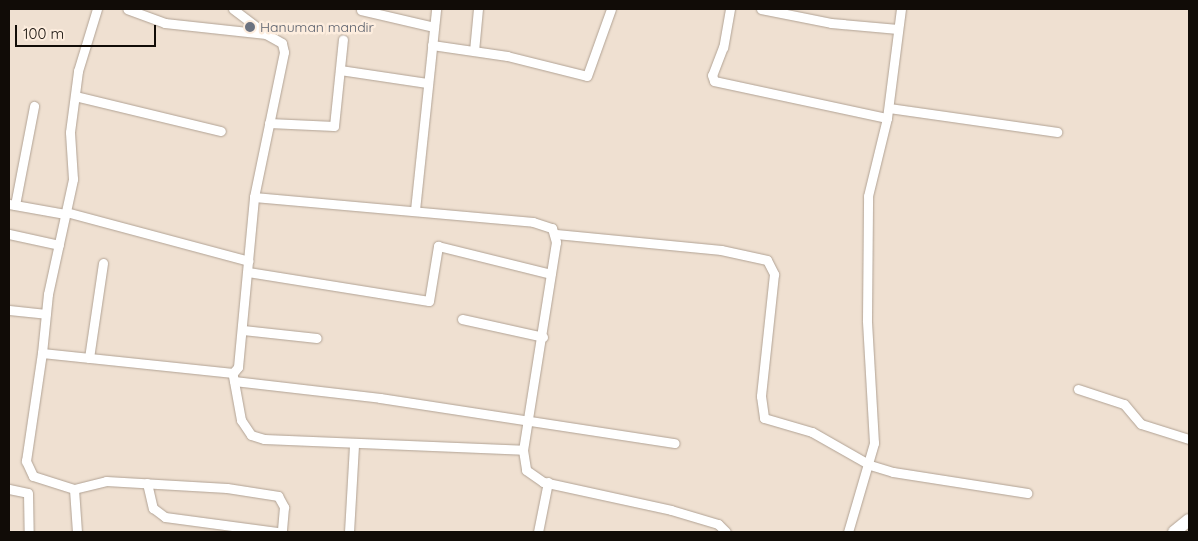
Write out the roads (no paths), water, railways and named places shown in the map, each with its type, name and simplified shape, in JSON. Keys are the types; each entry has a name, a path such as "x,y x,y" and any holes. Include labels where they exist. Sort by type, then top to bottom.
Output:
{"main road":[{"path":"1174,532 1189,520"}],"street":[{"path":"97,9 78,71 70,132 73,179 46,314 26,462 33,476 74,489 96,481 227,488 278,496 284,507 282,532"},
{"path":"127,9 165,23 266,34"},
{"path":"232,9 266,34 282,43 284,52 254,197 242,354 234,377 240,420 251,435 354,445 391,442 523,450"},
{"path":"415,210 436,9"},
{"path":"474,51 478,9"},
{"path":"432,44 474,51 587,76 611,9"},
{"path":"730,9 723,47 712,75 714,81 888,113 1057,132"},
{"path":"761,9 831,23 898,29"},
{"path":"848,532 870,465 875,429 867,320 866,222 871,180 888,113 901,9"},
{"path":"361,10 434,27"},
{"path":"269,122 332,128 344,39"},
{"path":"340,70 427,84"},
{"path":"75,96 221,130"},
{"path":"34,106 12,204 66,213 249,261"},
{"path":"254,197 533,222 545,225 556,234 721,250 767,260 774,274 760,412 764,418 812,432 870,465 908,475 1027,493"},
{"path":"9,234 59,245"},
{"path":"556,234 543,337 523,450 526,470 532,477 548,482 671,510 718,524 726,532"},
{"path":"248,272 429,301 438,246 551,274"},
{"path":"89,358 103,263"},
{"path":"9,310 46,314"},
{"path":"462,319 543,337"},
{"path":"243,330 317,338"},
{"path":"42,353 234,377 675,444"},
{"path":"1078,389 1124,404 1141,424 1189,439"},
{"path":"349,532 354,445"},
{"path":"538,532 548,482"},
{"path":"147,483 153,508 165,517 277,532"},
{"path":"9,489 28,493 29,532"},
{"path":"74,489 77,532"}],"place":[{"name":"Hanuman mandir","path":"250,27"}]}
